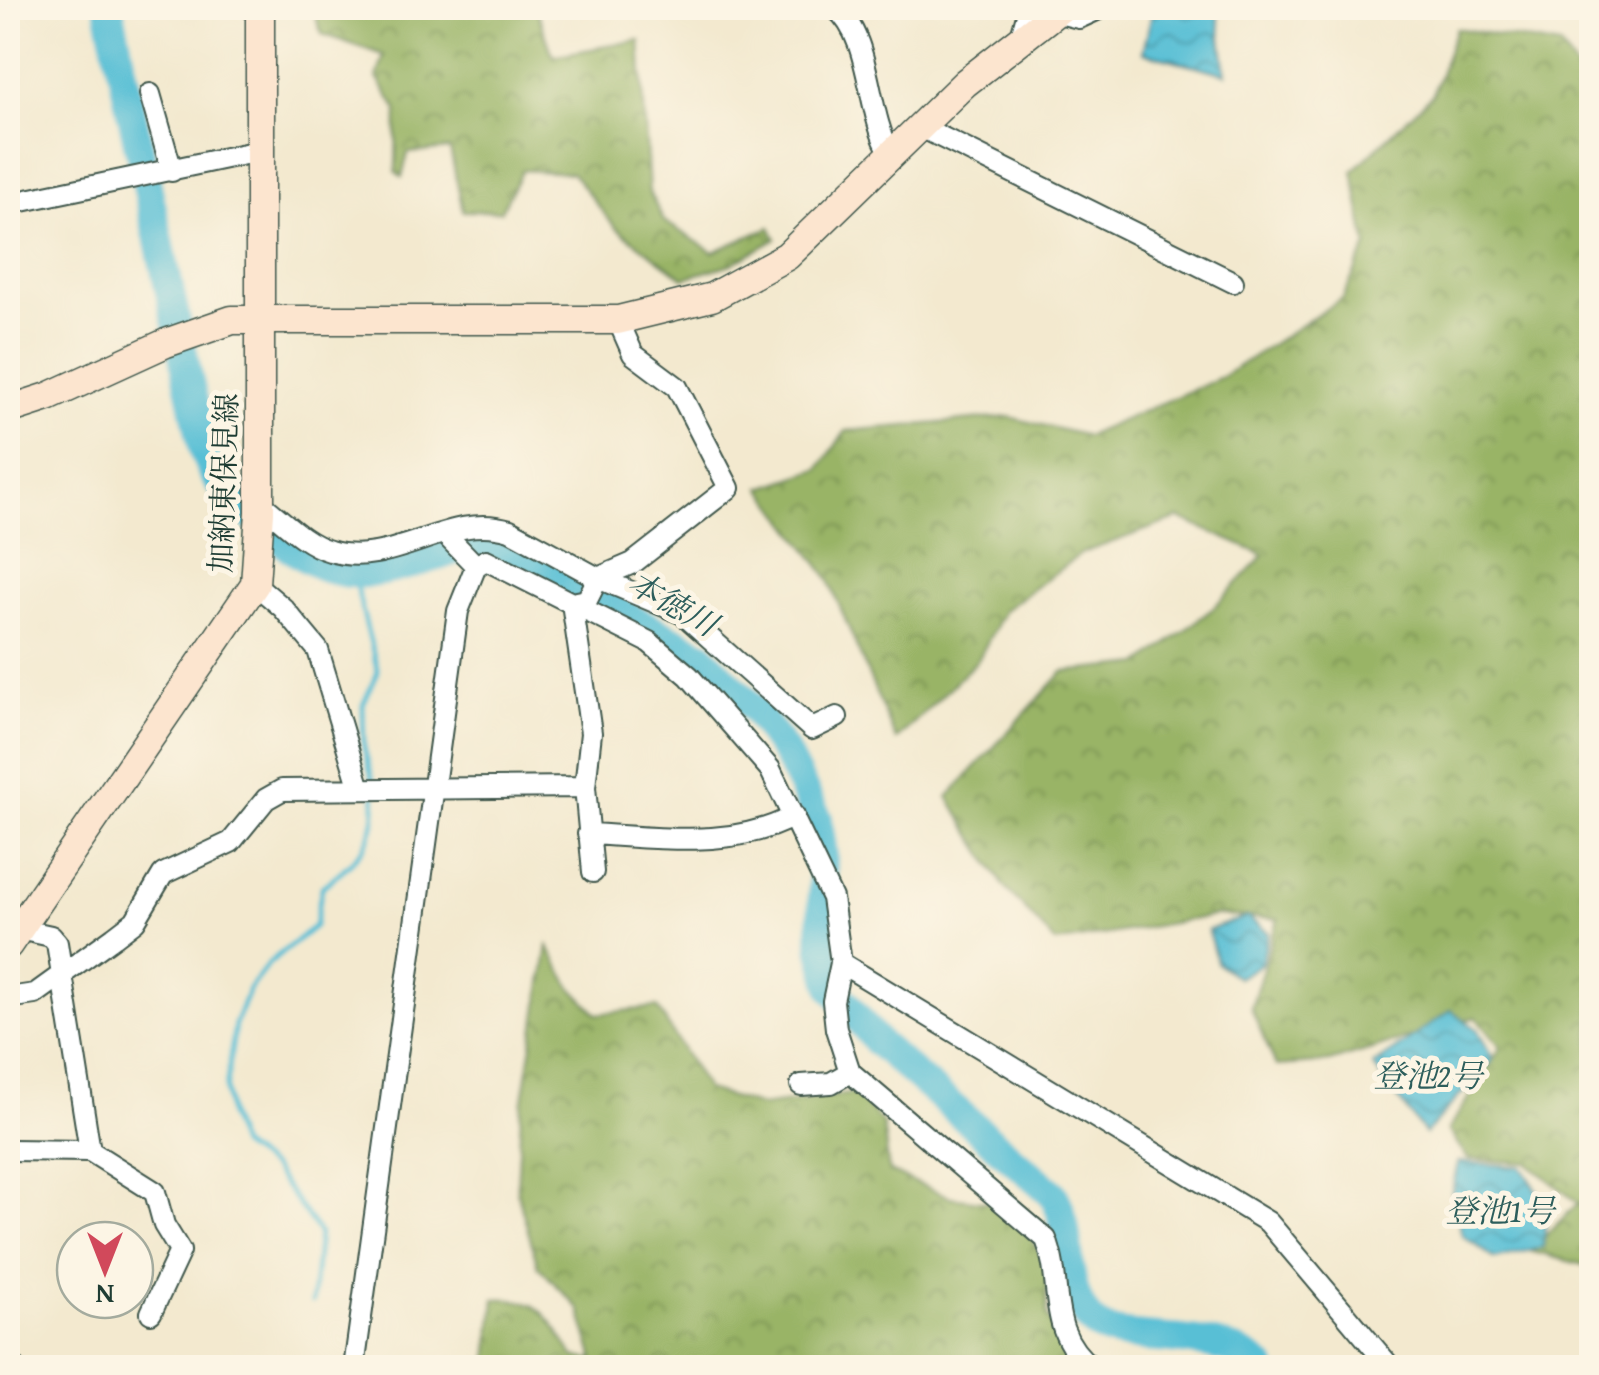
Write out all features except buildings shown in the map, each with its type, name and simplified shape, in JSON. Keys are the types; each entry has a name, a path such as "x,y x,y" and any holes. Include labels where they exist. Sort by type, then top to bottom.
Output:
{"street":[{"name":"加納東保見線","path":"13,937 255,584 260,515 260,8"},
{"path":"835,8 850,23 878,132 890,152"},
{"path":"8,410 166,343 232,320 618,320 690,305 772,266 801,244 890,152 1048,9 1079,18 1101,8"},
{"path":"150,94 172,171"},
{"path":"919,126 1233,282"},
{"path":"8,204 259,150"},
{"path":"593,872 585,787 591,734 580,601 598,578 632,563 729,488 677,387 633,354 618,320"},
{"path":"260,515 348,556 401,549 444,532 494,525 548,548 598,578 683,614 812,729 837,717"},
{"path":"444,532 476,566"},
{"path":"354,1368 458,611 476,566 486,560 580,601 649,642 689,676 770,769 832,898 840,970 832,1001 836,1029 850,1072 1046,1239 1053,1256 1054,1304 1064,1334 1092,1368"},
{"path":"255,584 283,608 318,650 360,789"},
{"path":"8,998 35,994 134,921 163,874 231,842 275,794 360,789 585,787"},
{"path":"588,834 727,839 763,833 796,820"},
{"path":"13,937 51,936 57,943 90,1151"},
{"path":"840,970 1268,1222 1390,1368"},
{"path":"801,1086 831,1083 850,1072"},
{"path":"8,1150 90,1151 155,1192 164,1224 180,1251 155,1305"},
{"path":"8,1359 15,1368"}],"green space":[{"path":"312,8 536,8 553,56 640,40 649,192 664,221 713,252 770,227 776,239 731,264 684,278 615,227 572,173 522,170 501,211 463,211 450,149 408,153 402,177 396,172 397,109 377,78 384,55 322,34"},
{"path":"1456,28 1560,46 1590,90 1583,141 1592,234 1591,1267 1530,1251 1578,1203 1528,1163 1468,1159 1448,1130 1501,1047 1476,1017 1329,1062 1276,1066 1251,1008 1278,919 1218,915 1056,943 1004,886 948,797 1063,672 1141,664 1211,610 1264,555 1179,518 1082,553 1004,610 978,660 896,740 827,576 762,488 819,469 846,431 1009,417 1087,436 1222,377 1343,298 1367,246 1353,171 1433,94"},
{"path":"548,946 571,987 597,1014 657,1007 707,1090 761,1106 855,1093 883,1124 889,1172 950,1197 994,1203 1029,1234 1046,1265 1047,1316 1072,1358 1070,1368 487,1368 495,1299 534,1306 551,1322 574,1357 594,1360 580,1310 538,1266 517,1191 521,1112"}],"water":[{"path":"1153,8 1217,8 1226,74 1143,52"},
{"path":"1247,917 1269,933 1261,964 1238,978 1217,963 1208,930"},
{"name":"登池2号","path":"1451,1010 1477,1029 1493,1059 1425,1134 1373,1065"},
{"name":"登池1号","path":"1458,1162 1522,1167 1547,1206 1543,1247 1495,1259 1462,1235 1452,1192"}],"waterway":[{"name":"本徳川","path":"109,8 204,451 228,494 288,545 326,568 363,573 384,571 464,548 495,546 700,654 756,711 785,753 818,819 823,855 822,948 833,988 878,1043 1052,1193 1064,1223 1074,1289 1088,1318 1119,1334 1215,1345 1262,1368"},
{"path":"353,574 378,672 363,705 364,748 373,781"},
{"path":"312,1302 319,1233 272,1168 240,1146 229,1116 226,1089 235,1024 249,989 269,963 315,926 322,887 356,858 370,836 374,792"}]}
